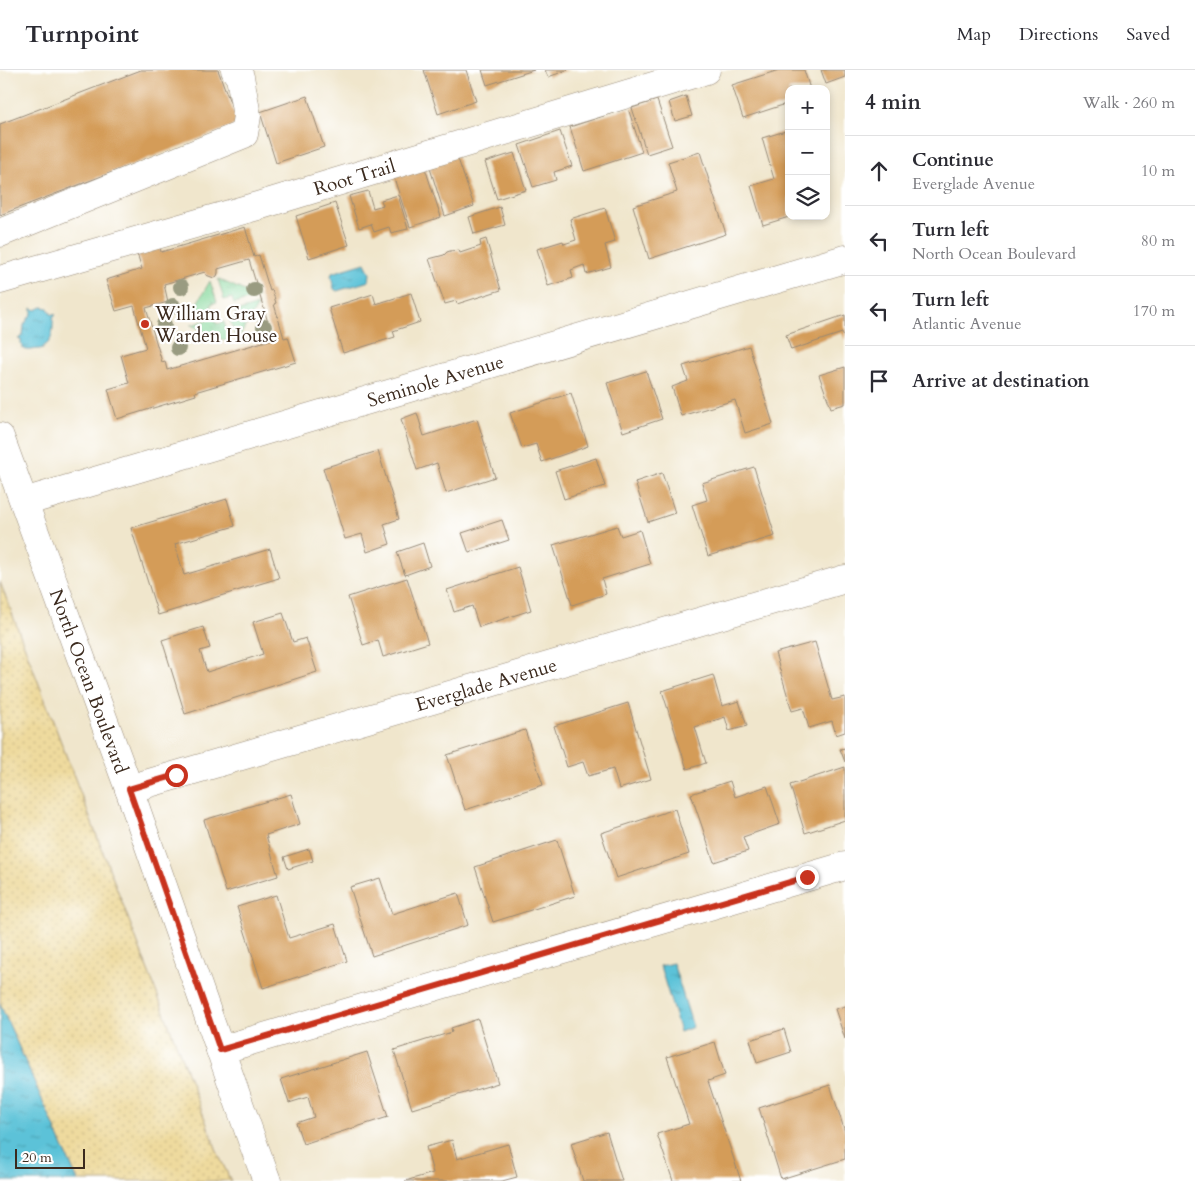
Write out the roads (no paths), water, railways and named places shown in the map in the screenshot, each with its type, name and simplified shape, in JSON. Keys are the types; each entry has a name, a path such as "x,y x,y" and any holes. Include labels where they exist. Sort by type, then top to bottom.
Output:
{"street":[{"path":"0,233 244,134 247,116 240,77 235,70"},
{"name":"Root Trail","path":"0,280 270,202 706,70"},
{"name":"Seminole Avenue","path":"24,502 845,259"},
{"name":"North Ocean Boulevard","path":"0,437 129,789 268,1181"},
{"name":"Everglade Avenue","path":"129,789 845,579"},
{"path":"220,1050 845,866"}],"water":[{"path":"365,263 370,273 369,281 337,291 334,289 332,273"},
{"path":"42,307 48,308 51,314 56,315 53,317 51,337 42,349 25,350 21,340 18,339 23,336 24,325 32,313 32,308 36,310"},
{"path":"673,963 693,1027 680,1032 660,966"},
{"path":"0,1004 78,1181 0,1181"}],"place":[{"name":"William Gray Warden House","path":"145,324"}]}
